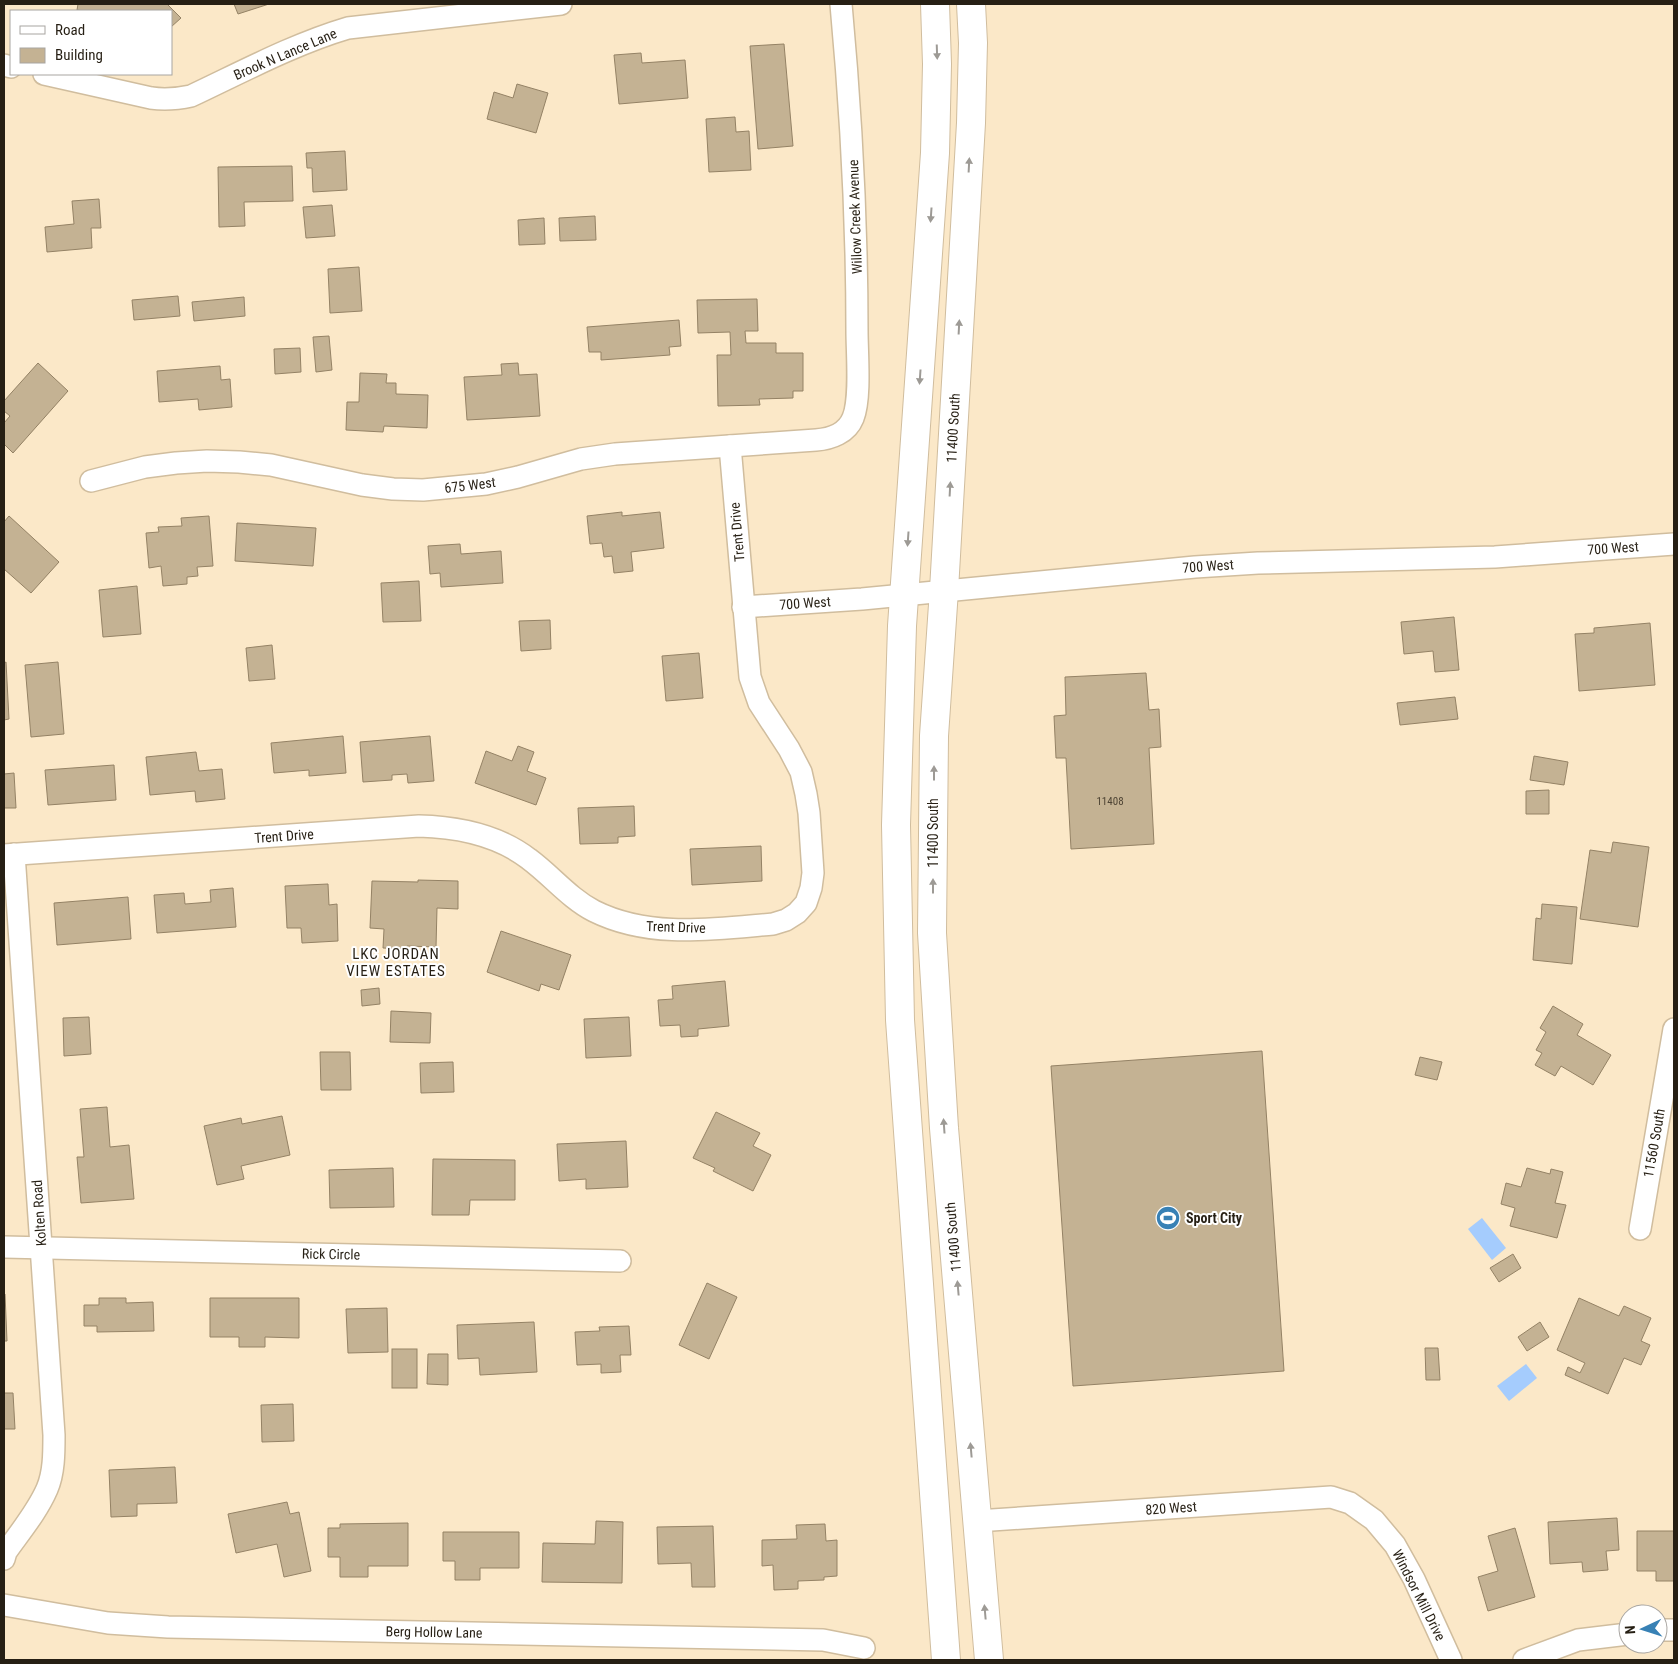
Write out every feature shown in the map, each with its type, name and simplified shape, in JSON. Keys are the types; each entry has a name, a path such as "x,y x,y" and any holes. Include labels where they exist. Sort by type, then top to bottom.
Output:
{"main road":[{"path":"935,4 937,64 935,152 904,594 896,825 900,1020 946,1660"},
{"name":"11400 South","path":"971,4 973,43 971,122 934,736 932,933 944,1118 989,1660"}],"street":[{"name":"Brook N Lance Lane","path":"48,75 151,98 164,100 178,99 191,96 279,55 348,28 561,4"},
{"name":"Willow Creek Avenue","path":"841,4 854,178 857,266 857,395 853,419 846,428"},
{"name":"675 West","path":"91,481 145,467 207,461 270,465 362,485 392,489 423,490 486,484 518,478 582,459 615,454 827,439 837,435 846,428"},
{"name":"Trent Drive","path":"9,855 419,826 437,827 461,830 489,837 510,847 529,859 574,899 594,911 620,921 649,928 680,930 773,924 786,920 797,913 806,902 811,888 813,873 807,800 801,772 789,749 759,703 750,677 730,446"},
{"name":"700 West","path":"743,607 862,599 944,590 1258,563 1495,557 1674,544"},
{"name":"Kolten Road","path":"4,1559 6,1552 35,1511 48,1488 54,1462 54,1435 41,1248 9,855"},
{"name":"11560 South","path":"1640,1228 1674,1028"},
{"name":"Rick Circle","path":"4,1247 620,1261"},
{"name":"820 West","path":"977,1521 1331,1497 1350,1504 1362,1512"},
{"name":"Windsor Mill Drive","path":"1362,1512 1374,1520 1395,1546 1414,1579 1451,1660"},
{"name":"Berg Hollow Lane","path":"4,1605 108,1623 168,1627 823,1640 864,1648"},
{"path":"1524,1660 1578,1640 1618,1635"}],"water":[{"path":"1482,1218 1506,1248 1492,1260 1468,1229"},
{"path":"1526,1364 1537,1378 1509,1401 1497,1386"}],"building":[{"path":"78,4 167,4 181,18 172,26 172,10 77,10"},
{"path":"234,4 269,4 238,14"},
{"path":"784,44 793,146 758,149 750,46"},
{"path":"641,53 642,63 685,60 688,98 619,104 614,55"},
{"path":"517,84 548,93 536,133 487,119 494,92 513,98"},
{"path":"735,117 736,132 749,131 751,170 709,172 706,119"},
{"path":"345,151 347,190 313,192 312,168 307,168 306,153"},
{"path":"292,166 293,201 244,202 245,226 219,227 218,167"},
{"path":"99,199 101,228 91,228 92,248 47,252 45,227 74,224 72,201"},
{"path":"332,205 335,236 306,238 303,207"},
{"path":"595,216 596,240 560,241 559,218"},
{"path":"544,218 545,244 519,245 518,220"},
{"path":"359,267 362,311 330,313 328,269"},
{"path":"178,296 180,316 134,320 132,300"},
{"path":"244,297 245,316 194,321 192,302"},
{"path":"757,299 758,331 745,331 746,343 776,343 776,353 803,353 803,391 793,391 793,398 759,399 760,405 718,406 717,355 731,355 730,332 698,333 697,300"},
{"path":"679,320 681,346 669,347 670,355 601,360 601,352 589,352 587,327"},
{"path":"329,336 332,370 316,372 313,337"},
{"path":"300,348 301,372 275,374 274,349"},
{"path":"38,363 68,391 13,453 4,444 4,423 10,416 4,411 4,401"},
{"path":"518,363 519,375 537,374 540,416 467,420 464,377 502,375 501,364"},
{"path":"220,366 221,380 230,379 232,407 199,410 198,399 159,402 157,371"},
{"path":"360,373 387,374 386,383 396,383 396,394 428,395 427,428 384,426 383,432 346,430 347,402 359,402"},
{"path":"622,512 622,516 660,512 664,548 631,552 633,571 614,573 612,556 604,557 602,543 590,544 587,516"},
{"path":"9,516 59,562 31,593 4,569 4,522"},
{"path":"209,516 213,566 197,567 198,576 187,577 187,584 163,586 161,566 149,568 146,533 159,532 158,527 182,526 181,518"},
{"path":"237,523 316,528 313,566 235,561"},
{"path":"460,544 461,554 501,551 503,583 441,587 440,573 430,574 428,546"},
{"path":"419,581 421,621 383,622 381,583"},
{"path":"137,586 141,634 103,637 99,590"},
{"path":"1454,617 1459,670 1435,672 1433,651 1404,654 1401,622"},
{"path":"550,620 551,649 521,651 519,621"},
{"path":"1650,623 1655,685 1579,691 1575,634 1594,633 1594,628"},
{"path":"272,645 275,679 249,681 246,648"},
{"path":"699,653 703,698 666,701 662,656"},
{"path":"6,662 9,719 4,720 4,663"},
{"path":"58,662 64,734 31,737 25,665"},
{"path":"1146,673 1149,710 1159,709 1161,747 1149,748 1154,844 1071,849 1066,758 1056,758 1054,716 1066,715 1065,677"},
{"path":"1455,697 1458,719 1400,725 1397,703"},
{"path":"343,736 346,773 309,776 309,770 274,773 271,743"},
{"path":"430,736 434,781 408,783 407,774 392,775 392,780 363,782 360,742"},
{"path":"518,746 534,752 527,771 546,778 536,805 475,783 486,751 512,761"},
{"path":"196,752 199,771 222,769 225,799 196,802 195,791 150,795 146,757"},
{"path":"1534,756 1568,762 1564,785 1530,780"},
{"path":"114,765 116,800 48,805 45,770"},
{"path":"14,773 16,808 4,808 4,774"},
{"path":"1549,790 1549,814 1526,814 1526,791"},
{"path":"634,806 635,836 618,837 618,843 580,844 578,808"},
{"path":"1613,842 1649,847 1638,927 1580,919 1590,850 1611,853"},
{"path":"761,846 762,881 692,885 690,849"},
{"path":"418,880 458,881 458,909 437,908 436,947 407,946 407,949 383,948 384,929 370,928 372,881 418,882"},
{"path":"328,884 329,905 337,904 338,941 302,943 301,928 287,928 285,886"},
{"path":"233,888 236,927 157,933 154,895 184,893 185,904 211,902 210,890"},
{"path":"128,897 131,939 57,945 54,903"},
{"path":"1542,904 1577,907 1572,964 1533,960 1536,918 1541,919"},
{"path":"501,931 571,955 559,990 541,984 539,991 487,972"},
{"path":"725,981 729,1026 698,1029 698,1036 681,1037 680,1025 660,1026 658,1000 673,999 672,986"},
{"path":"379,988 380,1004 362,1006 361,990"},
{"path":"1553,1006 1583,1024 1577,1035 1611,1055 1593,1085 1561,1066 1555,1076 1535,1065 1542,1053 1536,1050 1546,1032 1540,1028"},
{"path":"391,1011 431,1013 430,1043 390,1042"},
{"path":"89,1017 91,1054 64,1056 63,1018"},
{"path":"629,1017 631,1056 586,1058 584,1019"},
{"name":"Sport City","path":"1262,1051 1284,1371 1073,1386 1051,1066"},
{"path":"320,1052 350,1052 351,1090 321,1090"},
{"path":"1420,1057 1442,1062 1437,1080 1415,1075"},
{"path":"453,1062 454,1092 421,1093 420,1063"},
{"path":"107,1107 110,1147 129,1145 134,1199 81,1203 77,1157 84,1157 80,1109"},
{"path":"716,1112 760,1133 753,1146 771,1155 753,1191 713,1171 715,1168 693,1158"},
{"path":"282,1116 290,1155 241,1166 244,1179 217,1185 204,1126 241,1118 242,1124"},
{"path":"626,1141 628,1187 586,1189 586,1179 559,1181 557,1144"},
{"path":"433,1159 515,1160 515,1200 470,1200 469,1215 432,1215"},
{"path":"393,1168 394,1207 330,1208 329,1170"},
{"path":"1527,1168 1550,1174 1551,1169 1563,1172 1555,1203 1566,1205 1557,1238 1510,1226 1515,1208 1501,1204 1506,1183 1521,1187"},
{"path":"1513,1254 1521,1268 1499,1282 1490,1268"},
{"path":"707,1283 737,1297 709,1359 679,1345"},
{"path":"5,1294 7,1341 4,1341"},
{"path":"99,1298 126,1298 126,1303 153,1302 154,1331 97,1332 97,1326 84,1326 84,1305 99,1305"},
{"path":"210,1298 299,1298 299,1338 265,1337 265,1347 239,1347 239,1337 210,1337"},
{"path":"1579,1298 1619,1316 1624,1306 1651,1318 1641,1341 1650,1345 1641,1365 1624,1358 1608,1394 1565,1375 1568,1367 1580,1373 1585,1363 1557,1350"},
{"path":"387,1308 388,1352 348,1353 346,1309"},
{"path":"534,1322 537,1372 480,1375 479,1358 458,1359 457,1325"},
{"path":"1540,1322 1549,1337 1527,1351 1518,1337"},
{"path":"629,1326 631,1355 620,1355 621,1372 601,1373 601,1364 577,1365 575,1332 600,1331 599,1327"},
{"path":"1425,1348 1438,1348 1440,1380 1426,1380"},
{"path":"392,1349 417,1349 417,1388 392,1388"},
{"path":"428,1354 448,1354 448,1385 427,1384"},
{"path":"4,1393 13,1393 15,1429 4,1429"},
{"path":"293,1404 294,1441 262,1442 261,1405"},
{"path":"175,1467 177,1503 137,1504 137,1516 111,1517 109,1470"},
{"path":"287,1502 290,1514 299,1512 311,1571 284,1577 277,1544 236,1553 228,1514"},
{"path":"1617,1518 1619,1550 1606,1551 1608,1570 1583,1572 1582,1562 1550,1564 1548,1522"},
{"path":"596,1521 623,1522 622,1583 542,1582 543,1543 595,1544"},
{"path":"408,1523 408,1566 368,1566 368,1577 340,1577 340,1557 328,1557 328,1528 340,1528 340,1524"},
{"path":"825,1524 826,1541 837,1540 837,1576 824,1577 824,1580 798,1581 798,1589 774,1590 773,1565 762,1566 762,1540 797,1539 796,1525"},
{"path":"713,1526 715,1587 692,1587 691,1563 658,1564 657,1527"},
{"path":"1515,1528 1535,1597 1488,1611 1478,1577 1498,1571 1488,1536"},
{"path":"1637,1531 1674,1531 1674,1581 1656,1581 1656,1571 1637,1571"},
{"path":"443,1532 519,1532 519,1568 480,1568 480,1580 455,1580 455,1561 443,1561"}],"place":[{"name":"Sport City","path":"1168,1218"}],"district":[{"name":"LKC JORDAN VIEW ESTATES","path":"396,962"}]}
